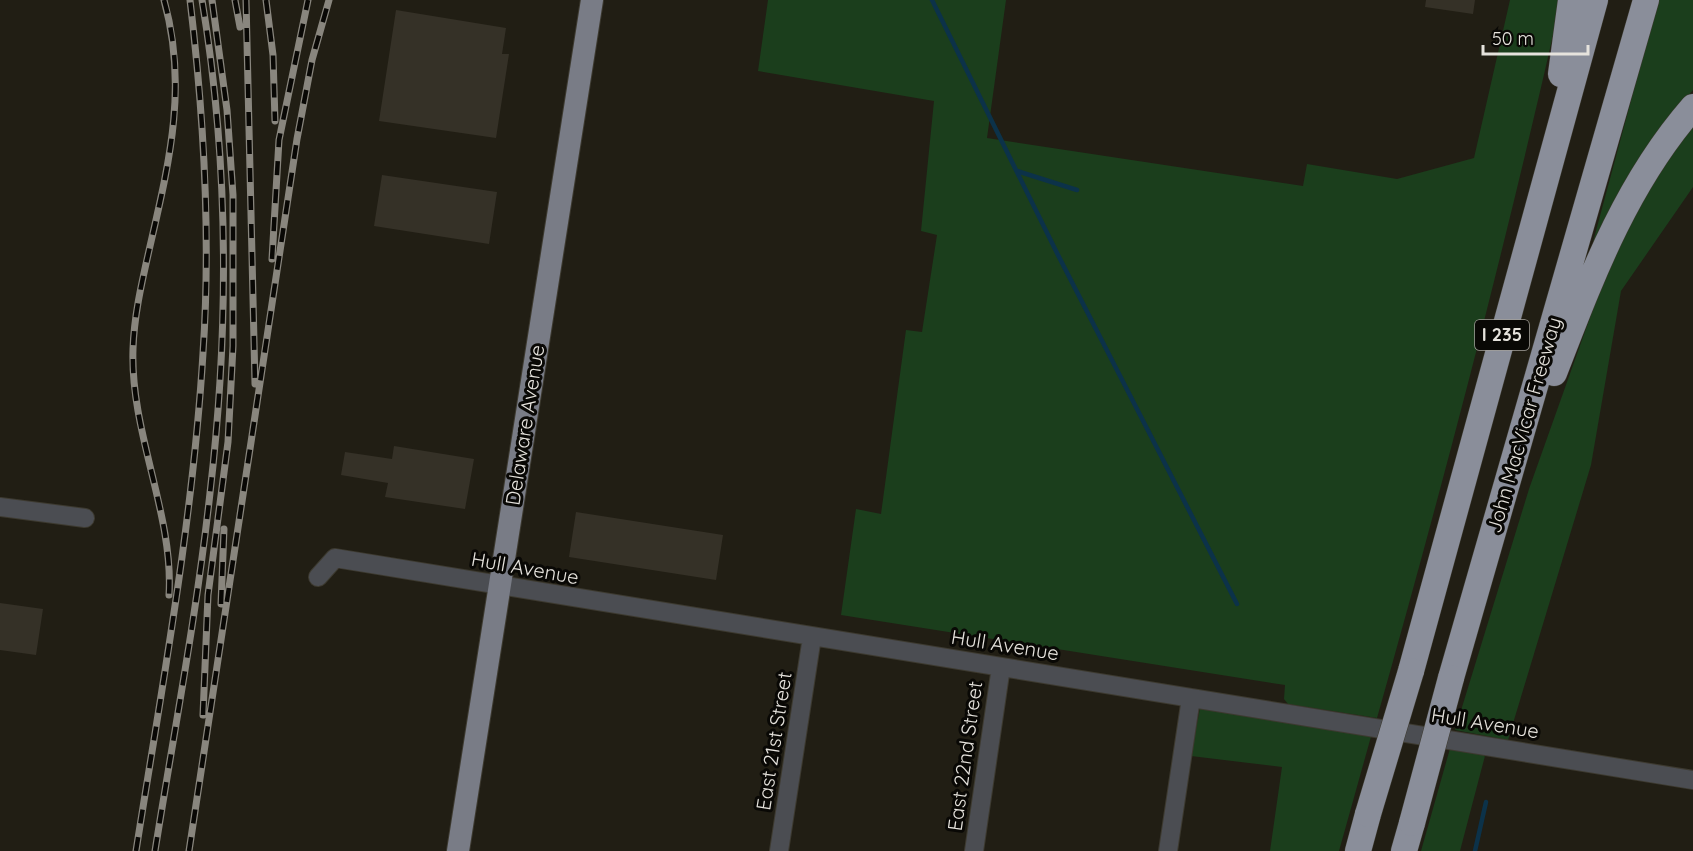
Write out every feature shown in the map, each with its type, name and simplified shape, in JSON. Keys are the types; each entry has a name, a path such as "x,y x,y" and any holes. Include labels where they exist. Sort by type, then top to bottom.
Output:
{"highway":[{"path":"1545,179 1571,0"},
{"name":"I 235","path":"1358,851 1411,671 1595,0"},
{"name":"John MacVicar Freeway","path":"1404,851 1451,678 1646,0"},
{"path":"1499,510 1612,230 1642,176 1693,107"}],"main road":[{"name":"Delaware Avenue","path":"458,851 592,0"}],"street":[{"path":"0,507 86,518"},
{"name":"Hull Avenue","path":"318,577 335,558 1693,780"},
{"name":"East 21st Street","path":"779,851 812,637"},
{"name":"East 22nd Street","path":"974,851 1001,668"},
{"path":"1168,851 1191,698"}],"green space":[{"path":"768,0 1006,0 987,138 1303,186 1307,164 1397,179 1474,158 1510,0 1561,0 1474,360 1377,718 1288,704 1284,699 1285,685 841,615 856,509 881,514 906,330 922,332 937,235 921,231 934,101 758,71"},
{"path":"1658,0 1693,0 1693,90 1662,127 1593,242"},
{"path":"1693,121 1693,187 1621,291 1591,465 1508,740 1455,730 1529,489 1620,233"},
{"path":"1200,708 1372,733 1339,851 1270,851 1282,767 1191,756"},
{"path":"1451,745 1486,752 1460,851 1421,851"}],"building":[{"path":"1426,0 1475,0 1473,14 1425,7"},
{"path":"396,10 506,28 502,54 509,54 496,138 379,121"},
{"path":"382,175 497,192 489,244 374,226"},
{"path":"394,446 474,459 465,509 385,497 388,483 341,475 345,452 392,459"},
{"path":"576,512 723,535 716,580 569,557"},
{"path":"0,603 43,609 36,655 0,650"}],"waterway":[{"path":"932,0 1058,255 1237,604"},
{"path":"1017,171 1077,190"},
{"path":"1475,851 1486,802"}],"railway":[{"path":"164,0 175,65 173,128 138,302 133,349 138,411 165,534 169,565 169,595"},
{"path":"136,851 184,540 203,353 206,265 205,176 190,0"},
{"path":"155,851 199,582 221,370 223,308 221,184 211,61 202,0"},
{"path":"203,715 208,595 228,442 233,346 233,195 227,110 212,0"},
{"path":"235,0 240,27"},
{"path":"246,0 255,384"},
{"path":"266,0 273,55 275,121"},
{"path":"272,259 279,140 308,0"},
{"path":"189,851 297,139 312,60 329,0"},
{"path":"221,604 224,529"}]}
